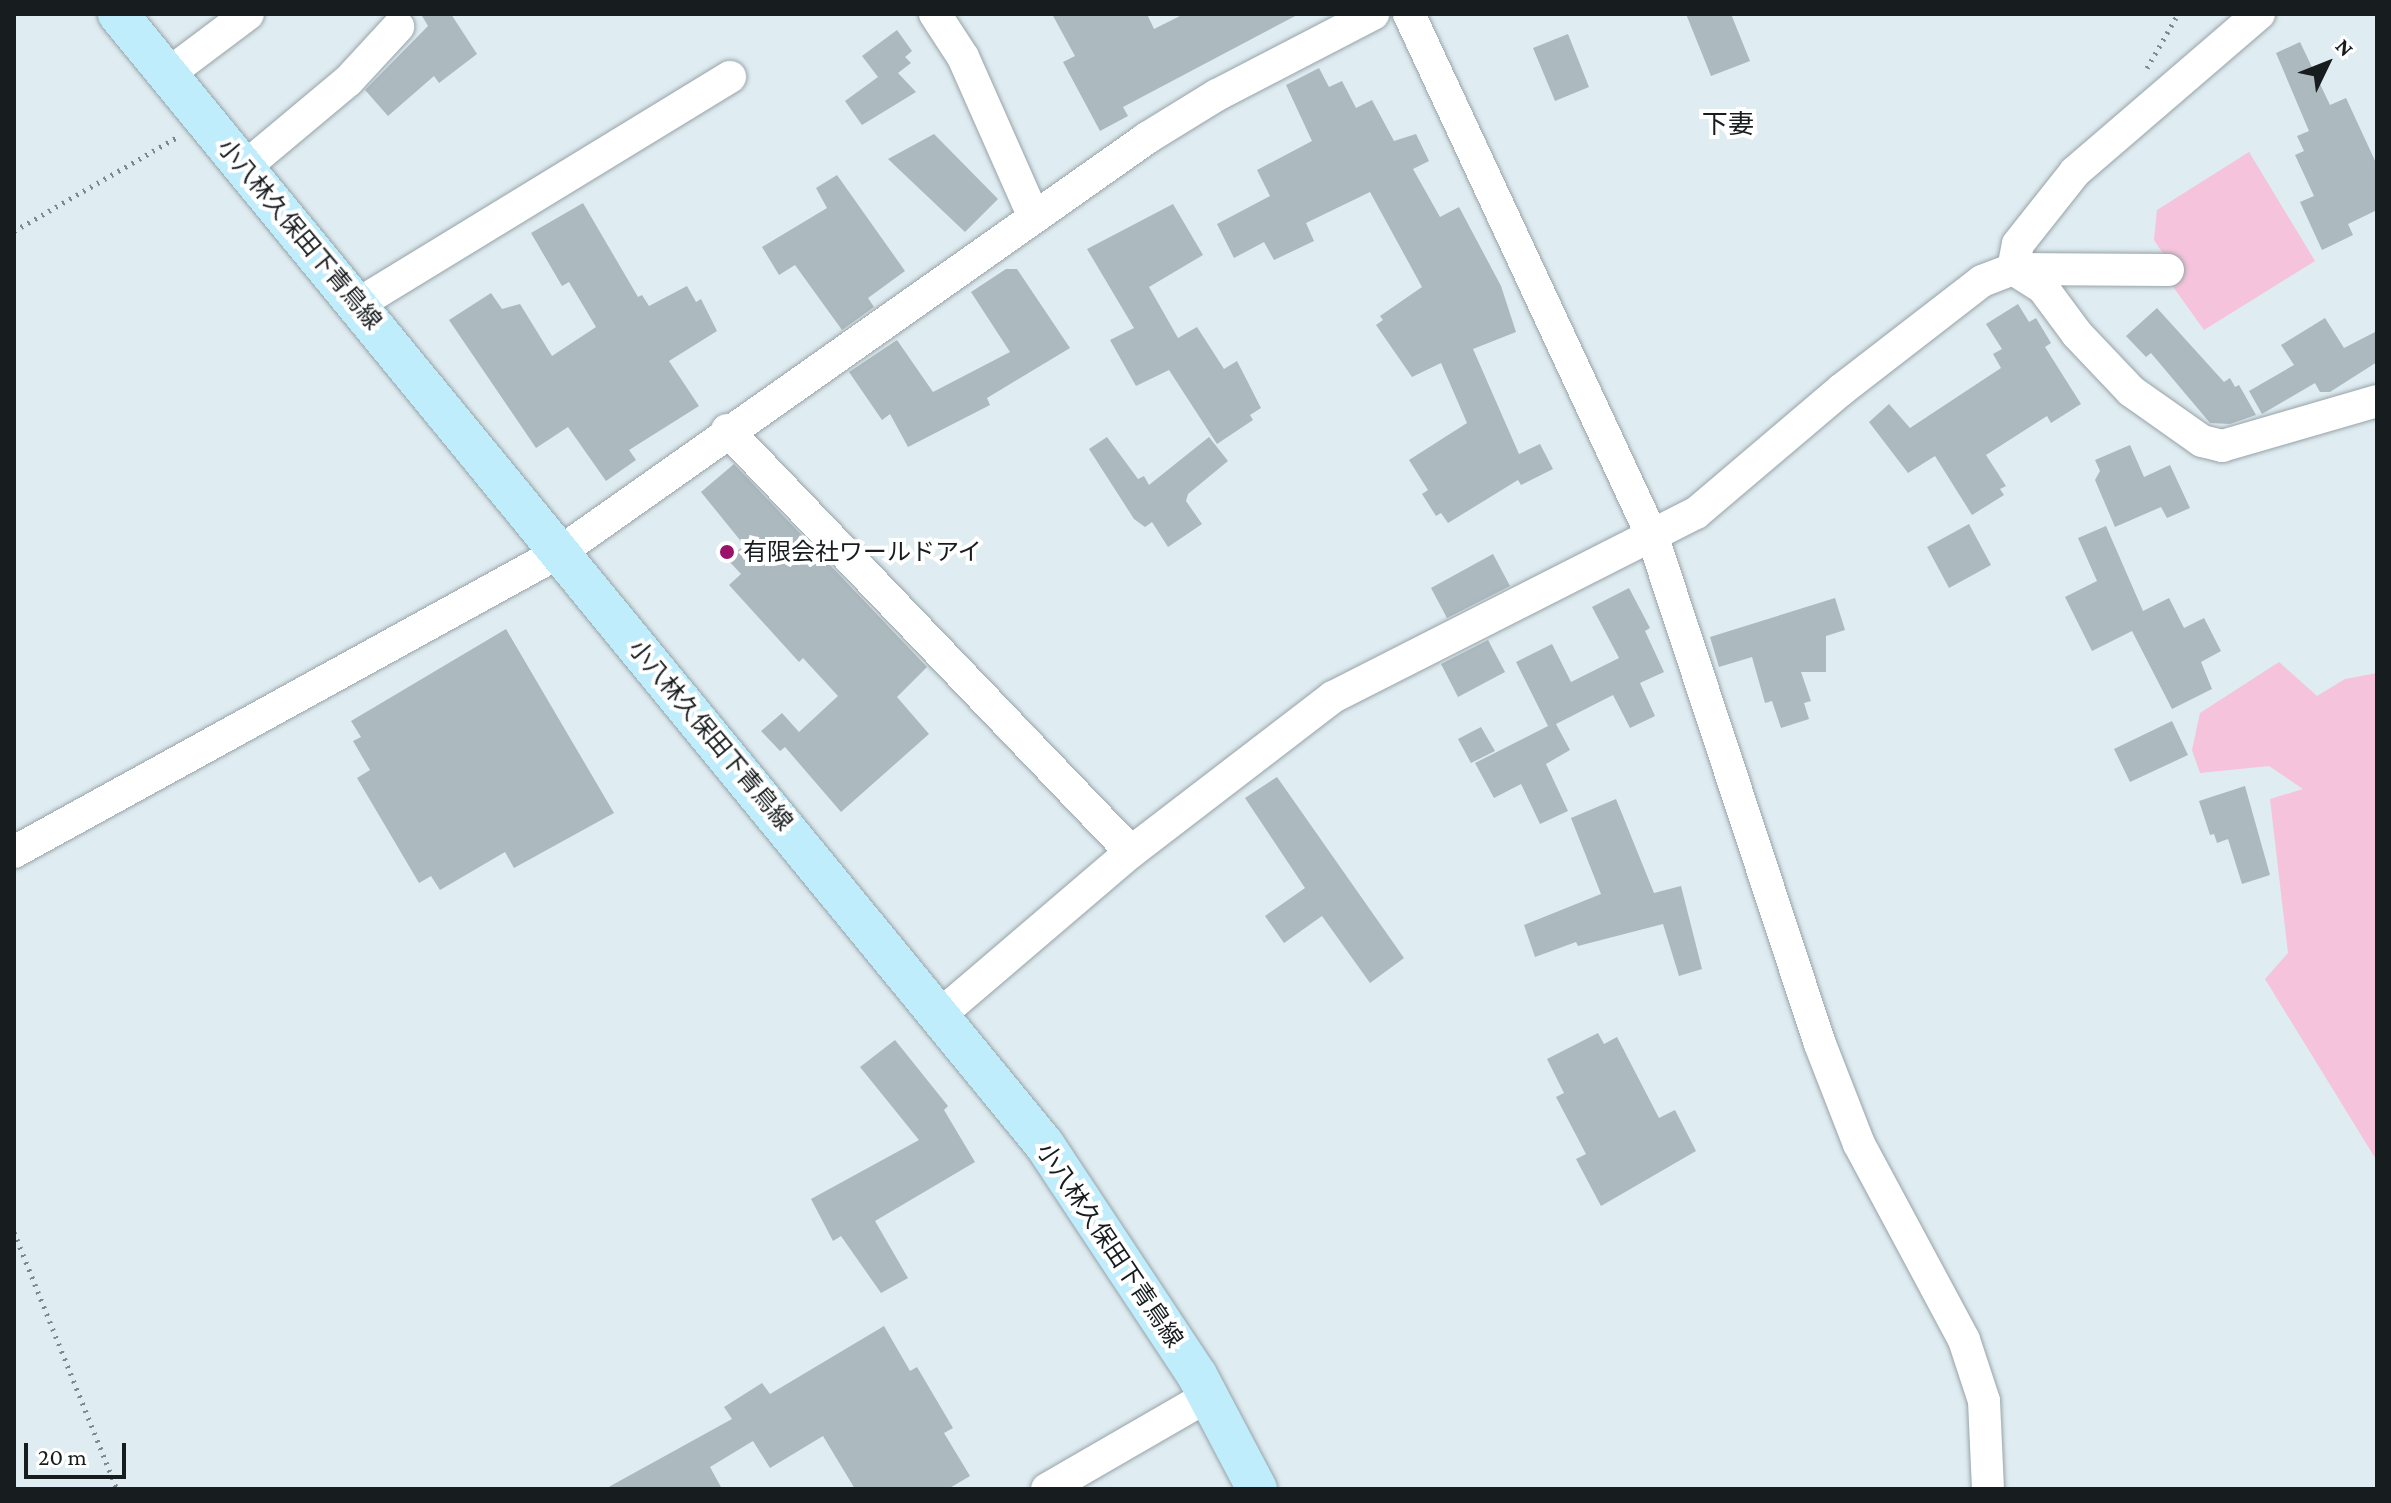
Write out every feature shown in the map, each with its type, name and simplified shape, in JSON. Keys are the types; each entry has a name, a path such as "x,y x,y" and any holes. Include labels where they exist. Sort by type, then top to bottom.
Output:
{"main road":[{"name":"小八林久保田下青鳥線","path":"128,18 206,121 941,1014 1044,1144 1124,1259 1208,1396 1257,1489"}],"street":[{"path":"168,74 248,14"},
{"path":"935,14 963,57 1034,217"},
{"path":"14,852 560,552 727,430 1034,217 1217,95 1373,14"},
{"path":"1409,14 1653,538 1826,1058 1859,1144 1964,1340 1984,1401 1988,1489"},
{"path":"2013,269 2018,244 2075,172 2259,14"},
{"path":"245,167 348,81 398,27"},
{"path":"358,304 730,77"},
{"path":"2013,269 2043,288 2077,334 2131,391 2202,441 2222,446 2377,401"},
{"path":"941,1014 1131,852 1333,697 1653,538 1696,513 1841,390 1982,281 2013,269 2168,270"},
{"path":"727,430 1131,852"},
{"path":"1047,1489 1208,1396"}],"path":[{"path":"14,231 206,121"},
{"path":"14,1232 117,1489"}],"shaded area":[{"path":"2249,152 2315,261 2204,330 2169,281 2177,275 2154,240 2157,210"},
{"path":"2279,662 2317,696 2345,679 2377,673 2377,1161 2265,979 2288,953 2270,799 2303,789 2269,766 2200,773 2192,750 2200,713"}],"building":[{"path":"421,14 451,14 477,54 439,83 434,76 388,116 365,90 428,26"},
{"path":"1052,14 1147,14 1154,29 1184,14 1299,14 1123,107 1128,116 1100,131 1063,62 1075,56"},
{"path":"1686,14 1731,14 1750,61 1711,76"},
{"path":"897,30 912,51 905,57 911,63 898,73 916,92 862,125 845,101 878,77 862,56"},
{"path":"1568,34 1589,87 1555,101 1533,48"},
{"path":"2300,42 2330,105 2346,98 2377,165 2377,210 2348,224 2353,235 2322,250 2300,202 2314,196 2295,155 2304,151 2297,136 2309,131 2276,53"},
{"path":"1319,68 1329,87 1342,81 1356,108 1372,100 1394,141 1416,134 1429,161 1413,169 1440,217 1459,207 1501,286 1516,332 1473,349 1519,454 1540,444 1553,469 1521,485 1518,480 1448,523 1441,513 1436,516 1422,494 1428,490 1409,460 1467,423 1441,363 1412,377 1376,325 1383,320 1380,316 1422,287 1370,192 1306,223 1314,241 1274,260 1264,242 1234,258 1217,224 1270,196 1257,170 1312,141 1286,85"},
{"path":"934,134 998,199 965,232 888,159"},
{"path":"837,175 905,271 868,298 874,307 842,330 795,265 779,275 762,247 827,208 816,188"},
{"path":"583,203 638,297 642,295 649,306 687,286 696,302 701,299 717,331 669,361 699,406 629,450 636,460 606,481 568,427 536,448 449,320 491,293 502,309 520,304 552,356 596,327 569,282 562,286 531,233"},
{"path":"1173,204 1203,255 1149,287 1178,338 1197,327 1224,369 1237,361 1261,408 1250,415 1253,420 1217,444 1169,370 1136,386 1110,340 1134,328 1087,249"},
{"path":"1006,269 1017,269 1070,348 987,398 990,405 908,447 890,414 882,420 849,372 897,340 933,392 1010,352 971,292"},
{"path":"2018,304 2029,322 2036,318 2051,343 2045,347 2081,404 2051,423 2047,416 1986,455 2006,486 2000,489 2004,495 1972,515 1935,456 1908,473 1869,422 1889,404 1910,428 2001,368 1993,354 2002,349 1986,324"},
{"path":"2157,308 2224,382 2230,378 2235,387 2239,385 2256,415 2230,424 2210,423 2151,353 2146,357 2126,336"},
{"path":"2325,318 2344,348 2377,331 2377,362 2330,392 2320,392 2315,383 2262,414 2249,391 2294,365 2281,345"},
{"path":"1107,437 1138,479 1144,476 1149,485 1209,437 1228,461 1188,494 1186,501 1202,524 1168,547 1152,522 1145,527 1134,519 1089,449"},
{"path":"2130,445 2144,477 2170,465 2190,508 2167,518 2161,507 2115,527 2095,480 2100,471 2095,460"},
{"path":"734,464 927,667 897,697 929,734 841,812 785,747 780,751 761,731 782,713 799,732 838,696 803,658 799,662 729,585 741,574 728,560 744,545 701,492"},
{"path":"1969,524 1991,565 1949,588 1927,547"},
{"path":"2106,526 2143,611 2169,598 2184,628 2204,618 2221,651 2201,662 2212,689 2172,709 2132,631 2092,651 2065,597 2097,581 2078,538"},
{"path":"1493,554 1510,586 1447,618 1431,588"},
{"path":"1629,588 1650,628 1645,631 1664,672 1640,683 1655,716 1630,728 1613,695 1556,724 1570,750 1546,764 1568,811 1540,824 1521,784 1494,798 1475,763 1548,726 1516,662 1552,644 1571,682 1619,658 1592,607"},
{"path":"1835,598 1845,630 1826,636 1826,672 1801,672 1811,701 1804,703 1809,719 1781,728 1772,701 1765,703 1752,657 1719,667 1710,637"},
{"path":"506,629 614,813 514,868 505,852 440,890 431,876 419,883 357,778 370,770 353,741 361,737 351,721"},
{"path":"1488,640 1505,672 1458,697 1441,664"},
{"path":"2172,721 2188,755 2130,782 2114,749"},
{"path":"1481,727 1495,751 1471,763 1458,739"},
{"path":"1277,777 1404,958 1370,983 1322,916 1284,943 1265,916 1305,888 1245,798"},
{"path":"2245,786 2270,875 2242,884 2228,839 2217,843 2214,834 2210,835 2199,801"},
{"path":"1616,799 1654,893 1681,886 1702,969 1679,976 1663,924 1578,946 1576,942 1535,957 1524,925 1601,894 1571,818"},
{"path":"1598,1033 1604,1044 1617,1037 1659,1118 1675,1110 1696,1151 1601,1206 1576,1159 1586,1154 1556,1097 1564,1093 1547,1059"},
{"path":"895,1040 948,1106 944,1110 975,1162 875,1221 908,1278 881,1293 841,1236 833,1241 811,1199 919,1140 860,1067"},
{"path":"884,1326 910,1371 917,1367 953,1428 944,1433 970,1476 948,1489 855,1489 823,1436 770,1468 753,1441 710,1467 722,1489 605,1489 732,1419 724,1407 762,1383 770,1394"}],"place":[{"name":"有限会社ワールドアイ","path":"727,552"}],"district":[{"name":"下妻","path":"1728,125"}]}
